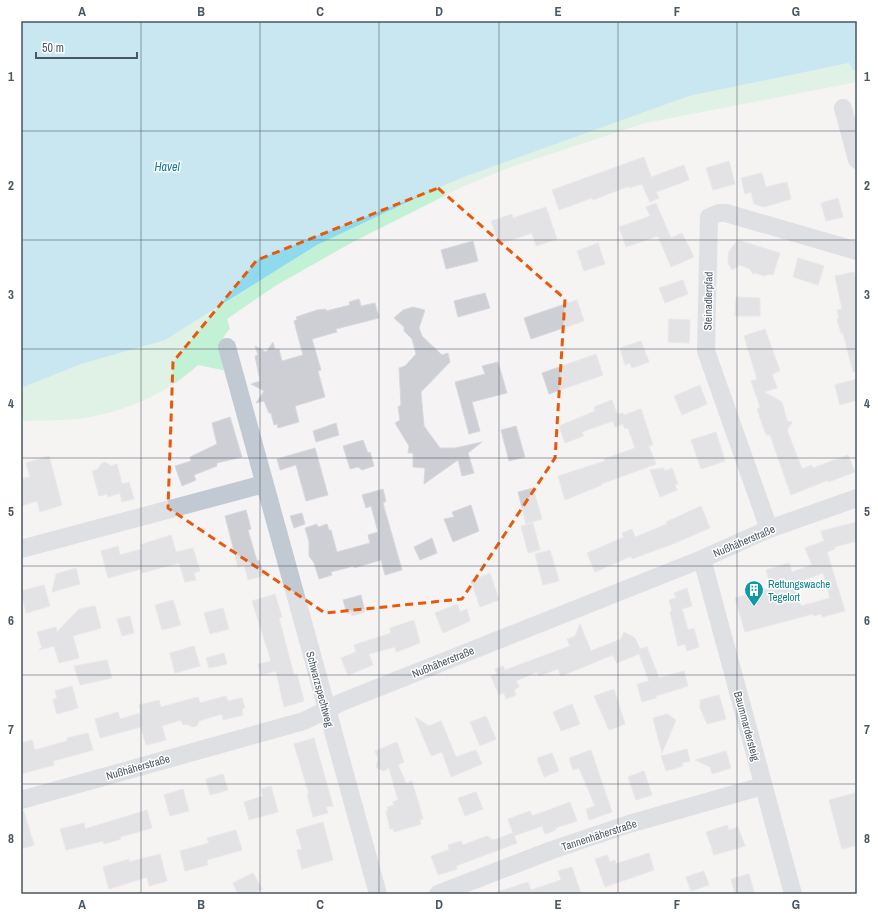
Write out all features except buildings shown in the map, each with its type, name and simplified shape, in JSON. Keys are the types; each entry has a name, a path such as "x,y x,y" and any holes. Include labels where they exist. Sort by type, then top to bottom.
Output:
{"street":[{"path":"842,108 857,160"},
{"name":"Steinadlerpfad","path":"769,529 706,351 709,217 719,213 726,213 857,251"},
{"name":"Schwarzspechtweg","path":"227,347 378,894"},
{"path":"21,549 264,484"},
{"name":"Nußhäherstraße","path":"21,800 304,721 342,702 702,559 769,529 857,498"},
{"name":"Baummardersteig","path":"702,559 793,894"},
{"name":"Tannenhäherstraße","path":"438,894 552,850 629,824 763,786"}],"highlighted area":[{"path":"438,188 565,299 555,458 462,599 325,613 168,508 173,362 257,260"}],"green space":[{"path":"850,63 853,70 857,70 857,82 645,123 511,167 464,186 351,243 275,286 227,319 230,329 223,339 222,349 227,371 198,365 186,375 160,392 131,406 100,415 70,420 21,421 21,388 206,315 317,245 429,192 464,177 689,96"}],"water":[{"name":"Havel","path":"21,21 857,21 857,70 853,70 849,63 689,96 464,177 317,245 165,340 84,363 21,388"}],"place":[{"name":"Rettungswache Tegelort","path":"754,607"}]}
